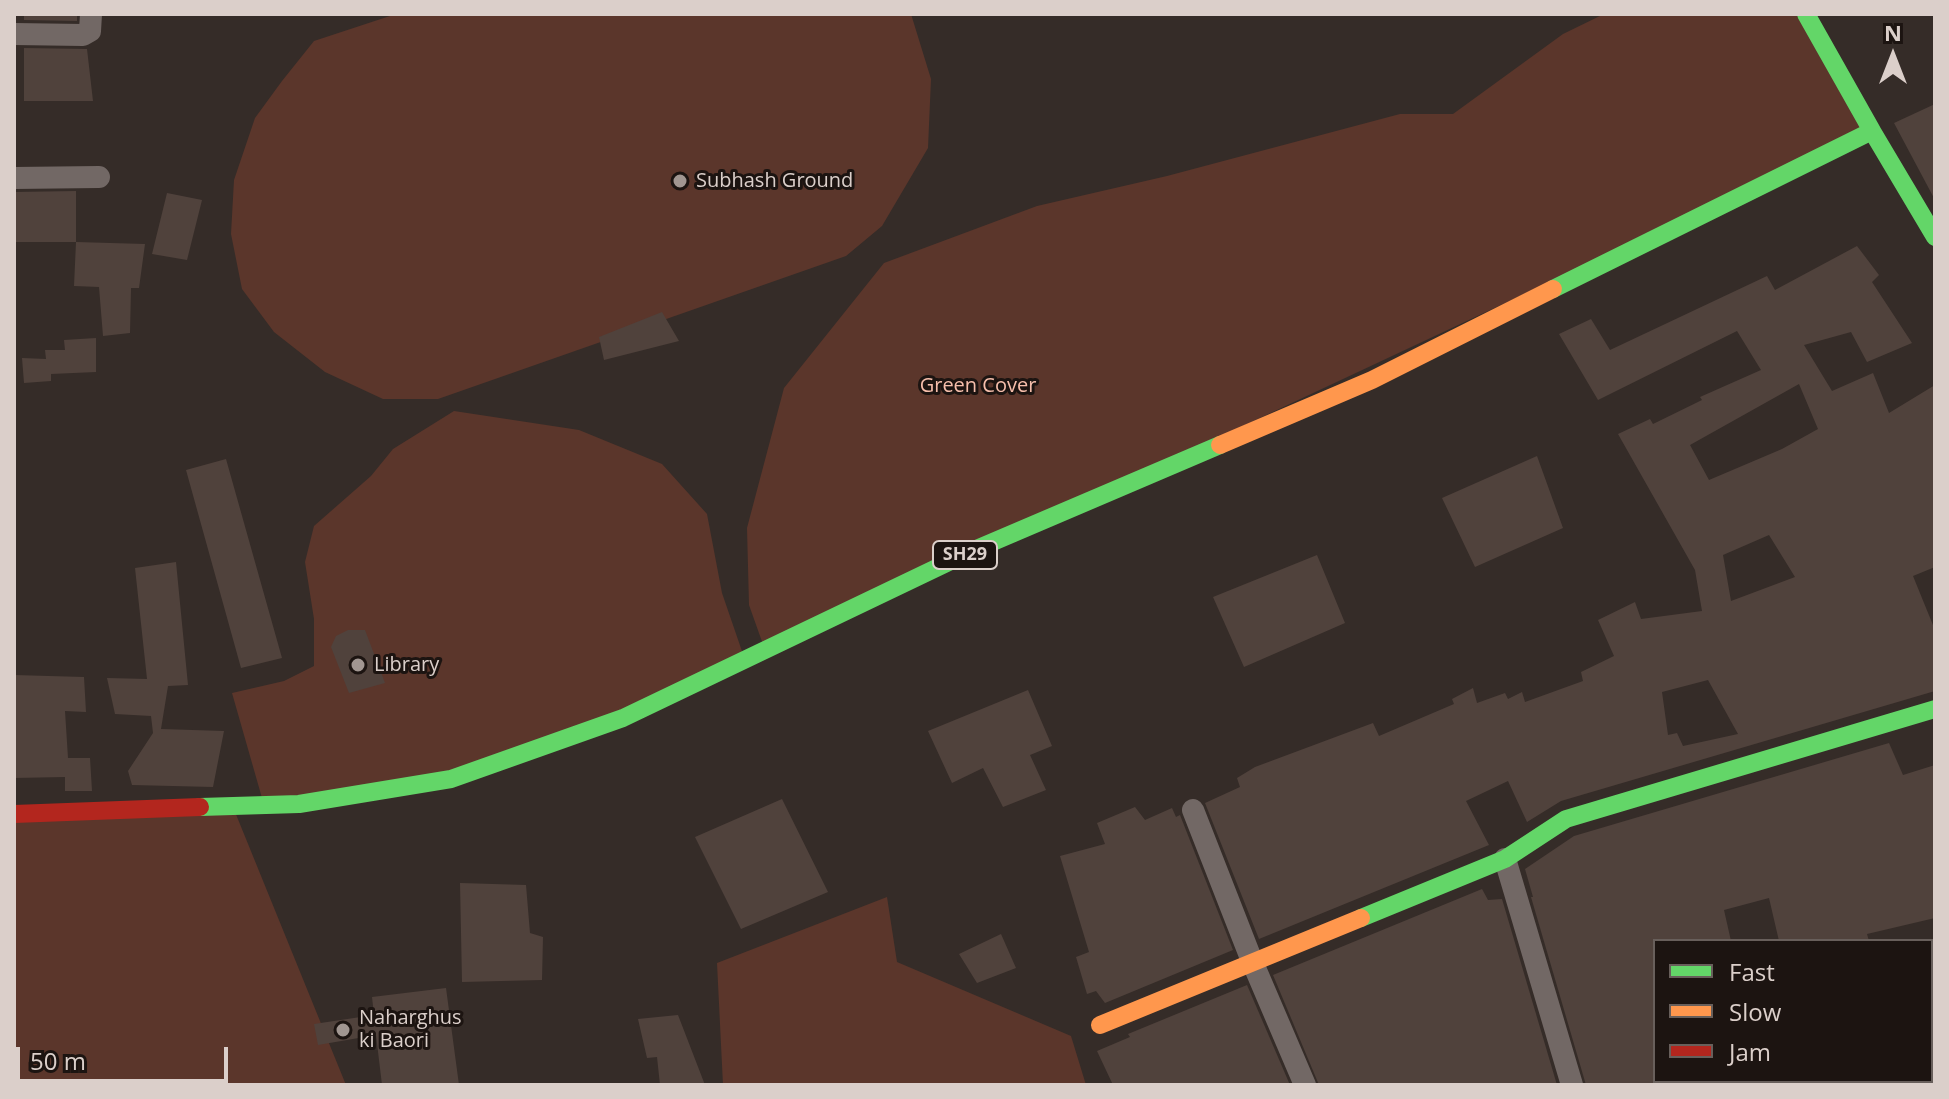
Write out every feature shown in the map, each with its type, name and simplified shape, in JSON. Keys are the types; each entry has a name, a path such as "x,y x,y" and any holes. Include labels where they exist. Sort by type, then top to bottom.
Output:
{"main road":[{"path":"1806,14 1935,237"},
{"name":"SH29","path":"14,814 314,802 451,779 623,718 974,550 1372,380 1872,131"},
{"path":"1100,1025 1505,859 1566,819 1935,709"}],"street":[{"path":"14,34 83,35 90,31 91,14"},
{"path":"14,178 99,177"},
{"path":"1193,810 1305,1085"},
{"path":"1505,859 1572,1085"}],"green space":[{"path":"396,14 911,14 931,79 928,148 882,226 846,256 438,399 383,399 325,372 274,332 242,289 231,234 234,180 255,118 282,81 314,41"},
{"name":"Green Cover","path":"1604,14 1806,14 1872,131 765,650 749,605 747,528 784,388 884,263 1037,206 1167,176 1400,114 1453,114 1563,34"},
{"path":"454,411 579,430 662,464 707,514 722,593 745,660 451,779 264,805 232,693 284,681 314,666 314,619 305,562 314,526 371,476 393,449"},
{"path":"233,807 346,1085 14,1085 14,812"},
{"path":"887,897 897,962 1071,1036 1086,1085 723,1085 717,963"}],"building":[{"path":"24,14 77,14 77,21 24,20"},
{"path":"24,48 87,49 93,101 24,101"},
{"path":"1935,104 1935,200 1894,123"},
{"path":"76,191 76,242 14,242 14,192"},
{"path":"167,193 202,200 187,260 152,254"},
{"path":"76,242 145,244 139,288 131,288 130,333 103,336 99,287 74,286"},
{"path":"1857,246 1879,275 1872,282 1912,343 1867,362 1851,332 1804,345 1832,391 1873,373 1889,413 1935,385 1935,567 1913,576 1935,630 1935,691 1561,801 1527,822 1508,781 1466,801 1489,845 1259,939 1205,803 1240,787 1237,778 1255,767 1373,723 1379,736 1454,704 1452,699 1473,688 1477,703 1505,693 1508,699 1522,692 1525,702 1583,681 1581,672 1614,656 1598,620 1635,602 1641,619 1702,611 1695,570 1618,434 1650,419 1653,424 1702,400 1700,397 1761,370 1737,331 1598,400 1559,334 1591,319 1610,350 1767,276 1775,290","holes":["1799,384 1818,429 1782,449 1709,480 1690,445","1769,535 1795,577 1731,601 1723,555","1708,680 1738,734 1683,746 1677,733 1668,735 1662,692"]},
{"path":"662,312 679,341 604,360 599,337"},
{"path":"96,338 96,372 51,374 51,381 24,383 22,358 46,359 45,350 65,350 64,340"},
{"path":"1537,456 1563,528 1475,567 1442,498"},
{"path":"226,459 282,658 241,668 186,470"},
{"path":"1317,555 1345,623 1244,667 1213,597"},
{"path":"176,562 188,685 168,686 161,729 224,731 213,787 132,785 128,771 153,733 151,716 115,714 107,678 147,679 135,568"},
{"name":"Library","path":"348,630 365,630 385,683 349,693 331,647 336,636"},
{"path":"14,675 84,677 86,712 65,711 68,758 90,758 92,791 65,791 65,777 14,778"},
{"path":"1028,690 1052,746 1030,755 1046,790 1003,807 983,768 952,783 928,731"},
{"path":"1889,743 1903,775 1935,765 1935,918 1867,934 1868,939 1779,939 1769,898 1724,910 1731,939 1653,939 1655,1085 1586,1085 1525,869 1574,836"},
{"path":"782,799 828,892 741,929 695,837"},
{"path":"1135,807 1145,820 1172,808 1176,817 1180,815 1233,950 1105,1003 1096,991 1087,994 1076,957 1089,952 1060,856 1105,844 1097,823"},
{"path":"460,883 526,885 530,933 543,937 542,980 462,982"},
{"path":"1482,889 1488,900 1502,899 1557,1085 1319,1085 1273,975"},
{"path":"1001,934 1016,968 977,983 959,954"},
{"path":"1247,985 1290,1085 1113,1085 1097,1051 1130,1037 1128,1034"},
{"path":"446,988 459,1085 382,1085 376,1035 318,1045 314,1024 374,1015 372,997"},
{"path":"678,1015 705,1085 660,1085 657,1057 647,1058 638,1019"}],"traffic: fast":[{"path":"1553,289 1872,131 1806,14"},
{"path":"1872,131 1935,237"},
{"path":"200,807 299,804 451,779 623,718 974,550 1220,445"},
{"path":"1361,918 1505,859 1566,819 1935,709"}],"traffic: slow":[{"path":"1220,445 1372,380 1553,289"},
{"path":"1100,1025 1361,918"}],"traffic: jam":[{"path":"14,814 200,807"}],"place":[{"name":"Subhash Ground","path":"680,181"},
{"name":"Library","path":"358,665"},
{"name":"Naharghus ki Baori","path":"343,1030"}]}
